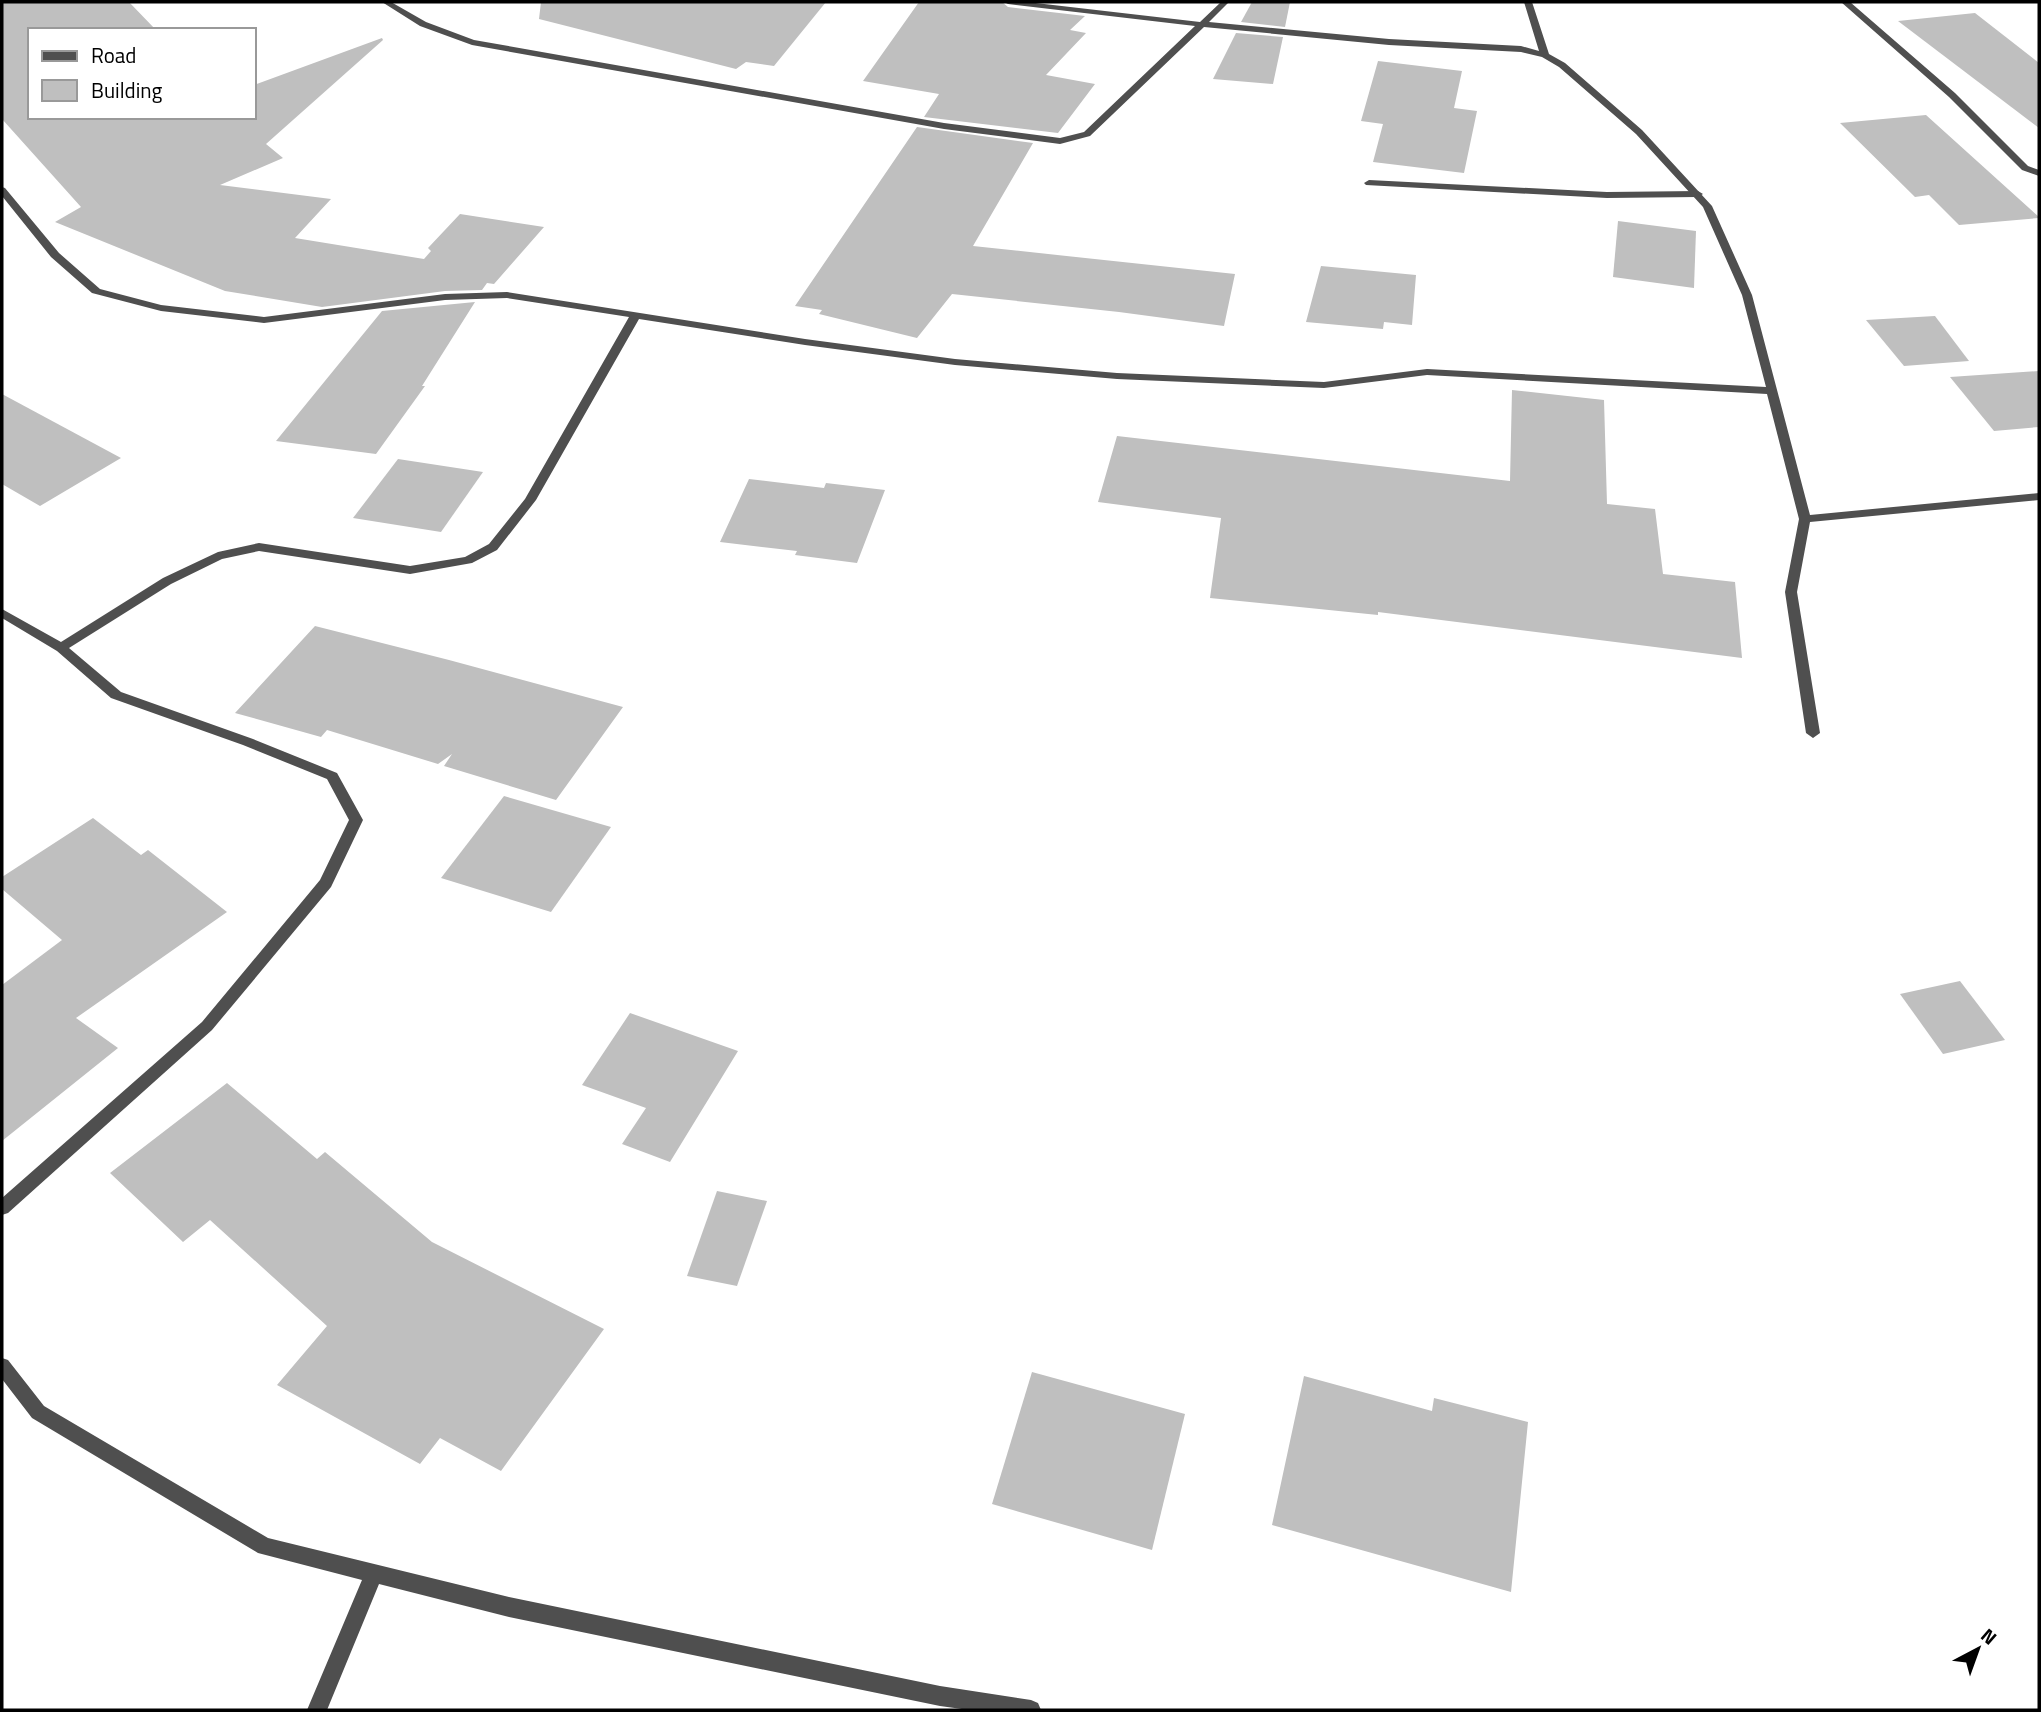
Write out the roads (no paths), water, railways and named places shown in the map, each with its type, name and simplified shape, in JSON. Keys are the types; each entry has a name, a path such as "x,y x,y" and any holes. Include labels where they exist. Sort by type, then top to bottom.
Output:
{"street":[{"path":"386,2 423,24 472,42 944,126 1060,141 1087,134 1225,2"},
{"path":"1007,2 1389,42 1521,49 1545,55 1562,65 1639,132 1707,206 1747,295 1805,519 1791,592 1813,733"},
{"path":"1528,2 1545,55"},
{"path":"1845,2 1952,95 2025,167 2039,173"},
{"path":"1369,183 1607,195 1698,194"},
{"path":"2,190 55,255 96,291 161,308 264,320 445,297 507,295 955,362 1117,376 1324,385 1427,372 1770,391"},
{"path":"61,648 167,581 218,556 260,547 410,570 468,560 493,547 530,500 636,315"},
{"path":"1805,519 2039,497"},
{"path":"2,613 61,648 116,695 248,742 332,776 356,820 326,883 207,1026 2,1208"},
{"path":"2,1366 38,1412 265,1546 509,1607 940,1696 1031,1710"},
{"path":"317,1710 374,1574"}]}
